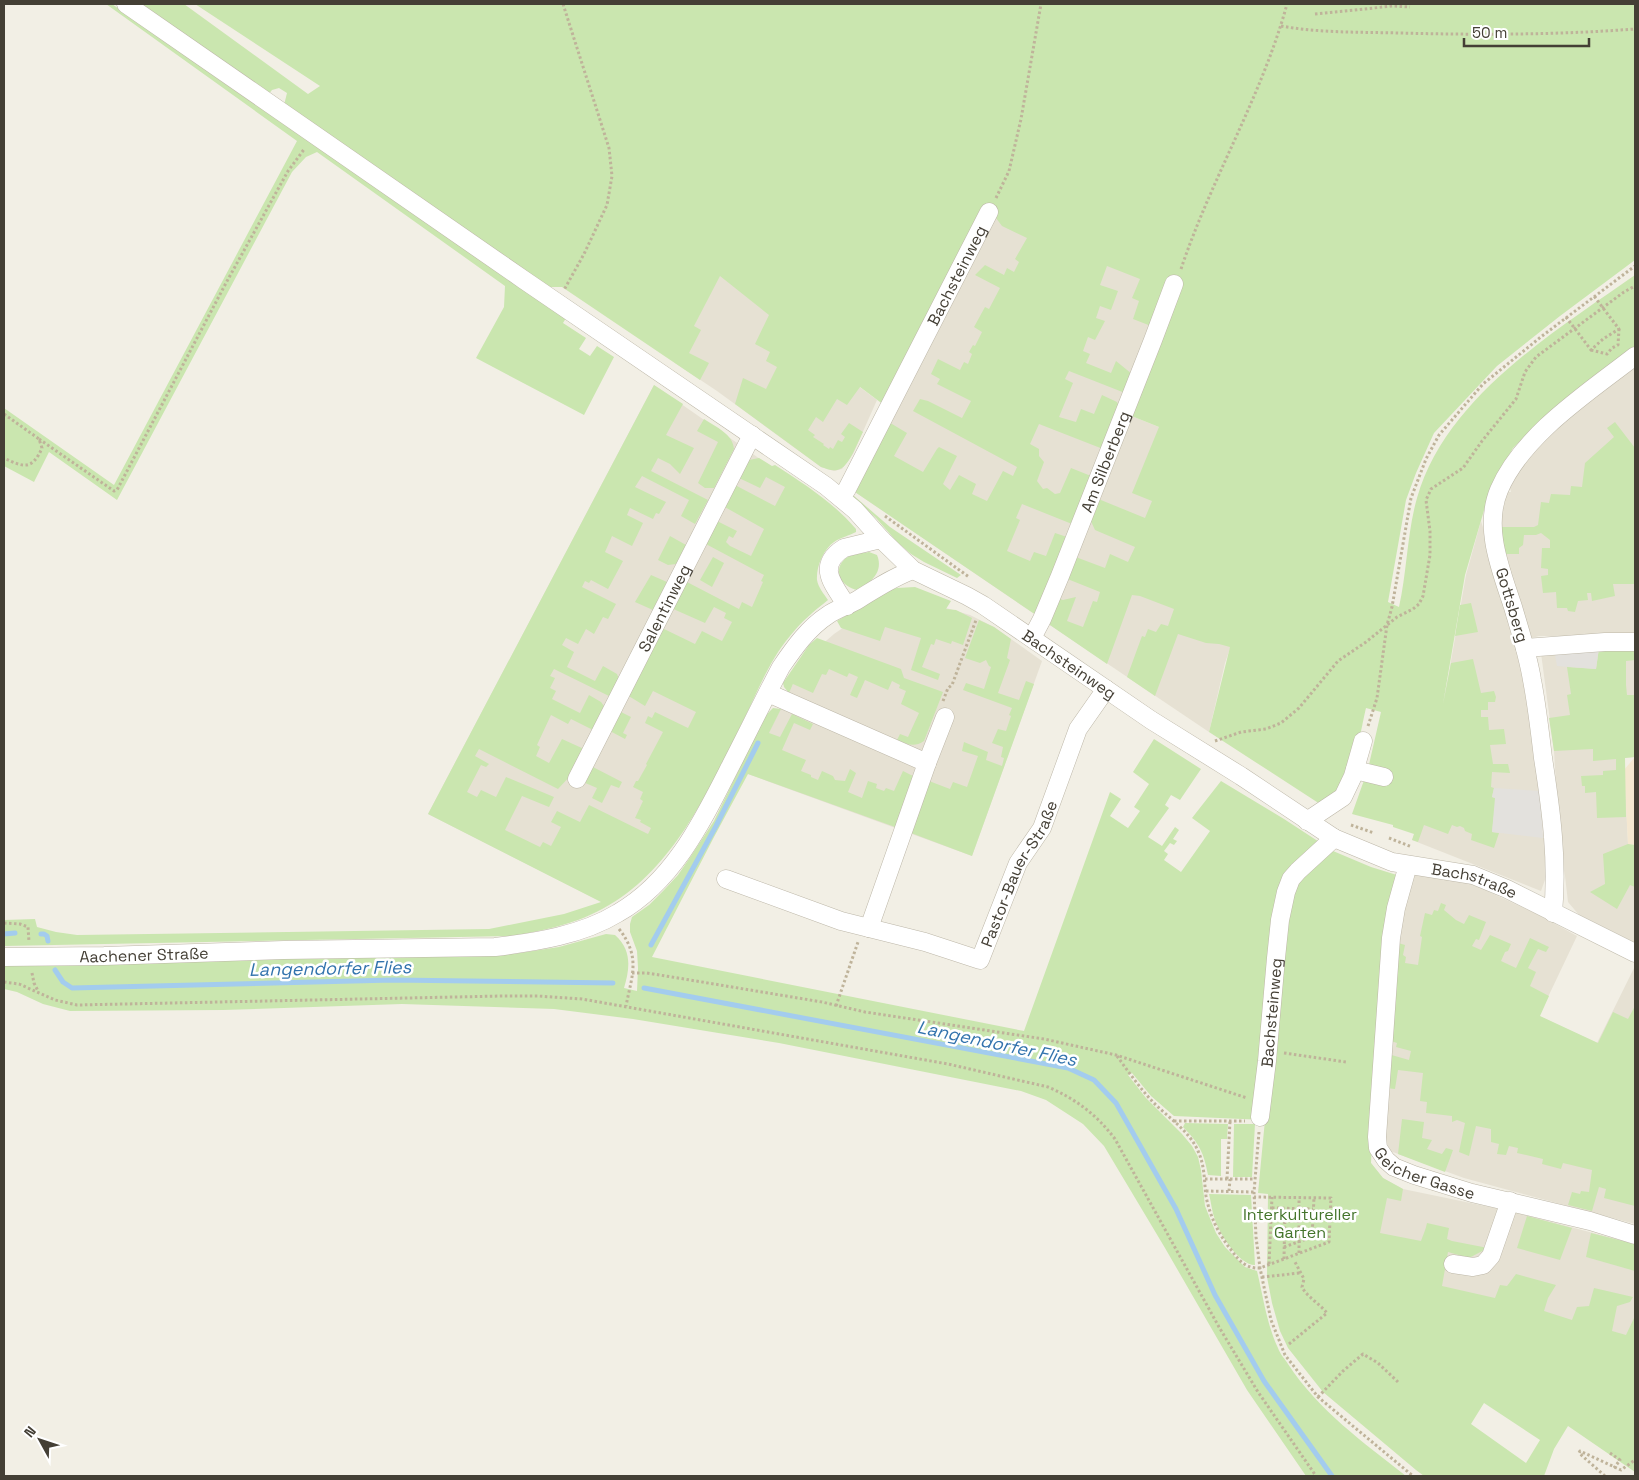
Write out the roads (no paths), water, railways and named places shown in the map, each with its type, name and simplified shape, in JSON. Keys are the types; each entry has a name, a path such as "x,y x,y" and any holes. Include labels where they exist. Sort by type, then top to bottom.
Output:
{"street":[{"name":"Bachsteinweg","path":"126,4 841,498 913,570 967,596 1184,742 1241,776 1307,821"},
{"name":"Bachsteinweg","path":"841,498 989,212"},
{"name":"Am Silberberg","path":"1032,638 1060,576 1172,288"},
{"name":"Gottsberg","path":"1553,912 1555,877 1550,811 1532,680 1526,648 1496,555 1493,528 1498,492 1515,462 1550,424 1635,356"},
{"name":"Salentinweg","path":"577,779 752,435"},
{"path":"847,606 828,574 830,562 844,548 881,539"},
{"name":"Aachener Straße","path":"4,957 495,947 558,936 602,922 619,913 642,896 683,852 700,825 768,693 793,650 810,629 826,617 892,578 913,570"},
{"path":"1526,648 1604,642 1635,642"},
{"name":"Pastor-Bauer-Straße","path":"866,927 925,942 980,960 1018,863 1042,828 1078,730 1106,689"},
{"path":"768,693 927,763"},
{"path":"726,879 841,921 866,927 927,763 943,711"},
{"path":"1307,821 1343,796 1355,770 1363,741"},
{"path":"1355,770 1384,777"},
{"name":"Bachstraße","path":"1307,821 1334,838 1384,859 1408,866 1473,875 1507,889 1635,953"},
{"name":"Bachsteinweg","path":"1261,1114 1280,920 1288,885 1298,871 1334,838"},
{"name":"Geicher Gasse","path":"1408,866 1392,926 1377,1132 1378,1148 1386,1160 1394,1167 1406,1172 1472,1193 1590,1221 1635,1235"},
{"path":"1453,1264 1473,1268 1483,1265 1491,1256 1510,1202"}],"waterway":[{"path":"651,945 716,826 758,743"},
{"name":"Langendorfer Flies","path":"4,934 15,933"},
{"name":"Langendorfer Flies","path":"41,934 47,936 48,941"},
{"name":"Langendorfer Flies","path":"55,970 63,982 72,988 393,980 613,983"},
{"name":"Langendorfer Flies","path":"644,988 1068,1068 1094,1080 1116,1103 1176,1209 1215,1295 1264,1381 1332,1476"}],"park label":[{"name":"Interkultureller Garten","path":"1300,1223"}]}
